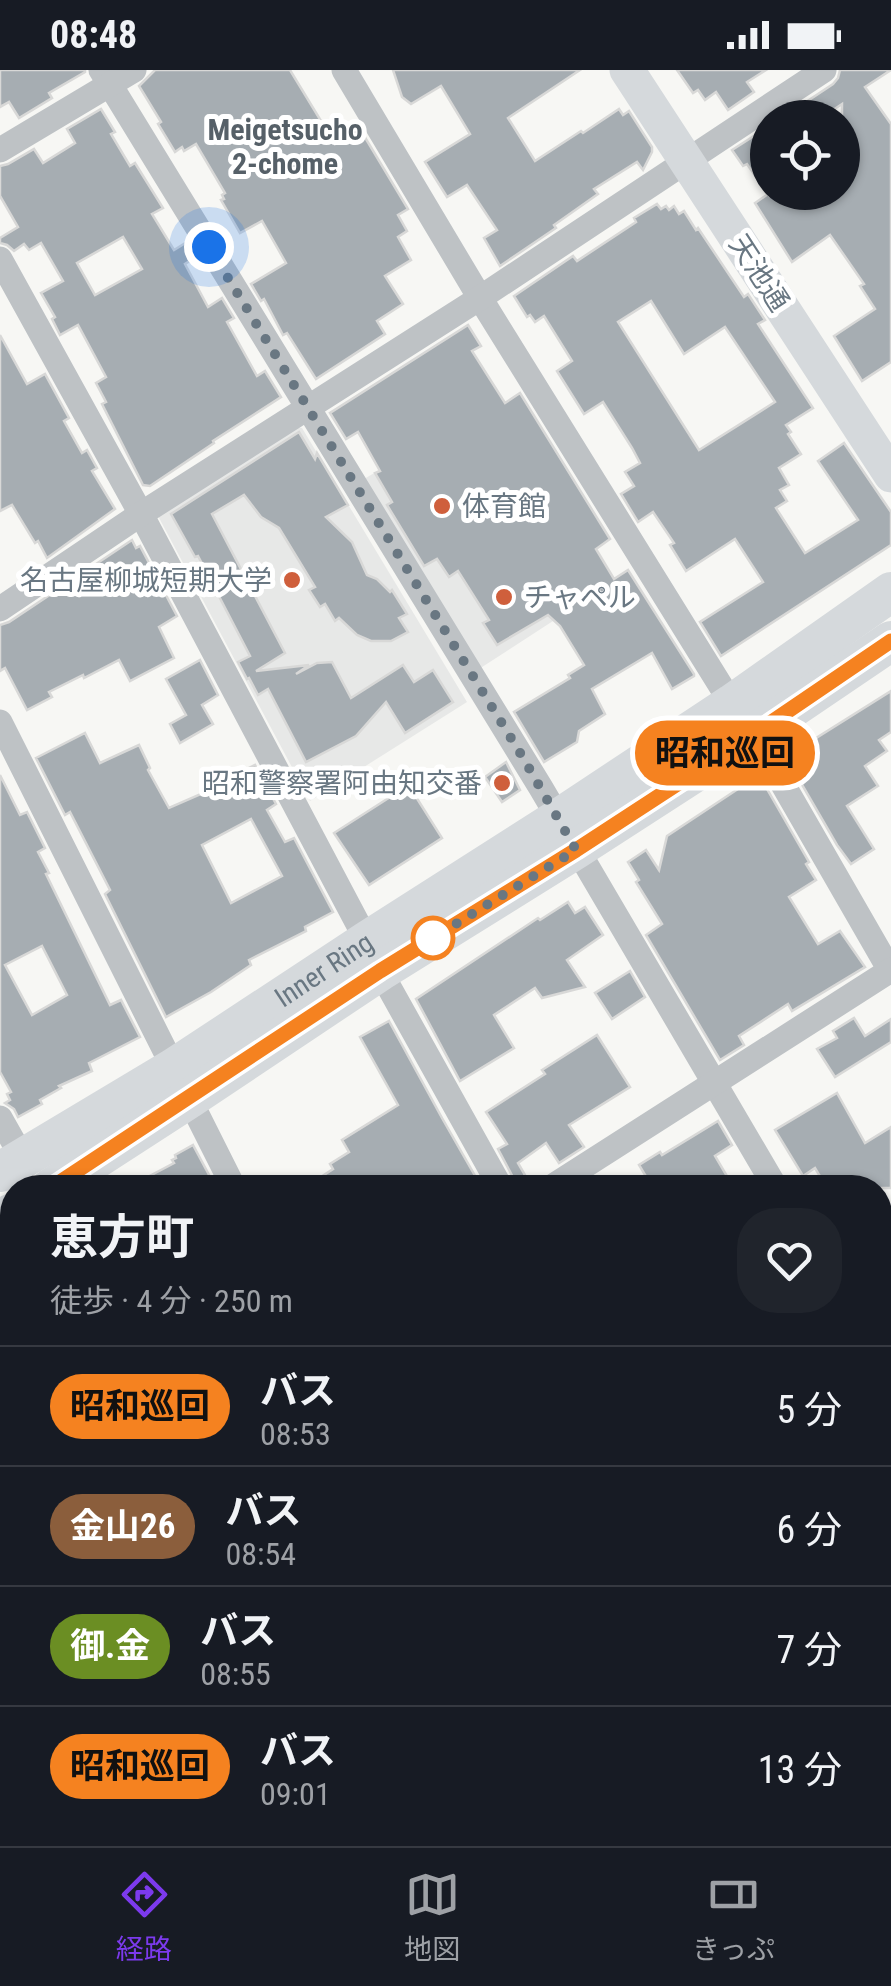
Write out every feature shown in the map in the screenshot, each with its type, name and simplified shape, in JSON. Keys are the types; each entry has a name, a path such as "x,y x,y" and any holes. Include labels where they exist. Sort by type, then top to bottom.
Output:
{"main road":[{"name":"Inner Ring","path":"743,719 891,592"},
{"name":"Inner Ring","path":"67,1175 182,1083 373,956 743,719 891,640"},
{"name":"Inner Ring","path":"11,1165 182,1083"}],"street":[{"path":"0,150 105,77 134,70"},
{"path":"344,70 480,298 743,719 891,971 570,1175"},
{"name":"天池通","path":"628,70 891,475"},
{"path":"0,609 824,70"},
{"path":"105,77 511,738 768,1175"},
{"path":"0,259 141,514 373,956 494,1175"},
{"path":"0,722 228,1175"},
{"path":"0,1118 11,1165"}],"shaded area":[{"name":"名古屋柳城短期大学","path":"294,427 302,428 467,702 310,801 158,516"},
{"path":"441,434 553,621 479,669 364,479"}],"building":[{"path":"0,70 85,72 49,93 52,98 19,118 9,102 0,107"},
{"path":"155,70 290,70 335,144 360,129 408,209 398,215 407,231 398,237 411,260 385,276 403,304 377,321 385,334 316,379 251,284 286,263 262,221 240,233 221,200 225,193 196,144 175,152 139,86"},
{"path":"393,70 580,70 508,118 535,161 619,109 623,115 629,111 652,152 643,170 637,162 594,189 598,194 500,266 484,238 497,230 467,185 447,197 425,162 470,134 441,86 411,104 402,97"},
{"path":"677,70 766,70 747,82 754,92 728,110 716,92 705,100 698,90 693,93"},
{"path":"840,70 891,70 865,87 891,124 891,362 862,381 834,336 875,309 860,286 864,284 830,235 792,262 759,210 860,210 860,100 809,100 838,78"},
{"path":"101,109 130,166 135,163 163,208 152,214 174,250 187,242 196,257 185,264 208,307 222,298 234,318 227,322 257,376 265,371 281,397 150,486 143,485 102,404 106,402 96,383 106,377 78,325 60,335 52,319 55,317 41,293 63,281 41,243 29,250 24,244 14,251 0,243 0,238 18,227 0,196 0,166 34,149 43,163 75,143 67,129","holes":["123,237 142,269 95,295 77,263"]},
{"path":"750,138 750,168 747,164 743,166 732,150"},
{"path":"657,204 669,210 674,206 679,214 684,211 744,297 748,294 765,320 758,324 813,408 786,425 801,454 779,468 789,485 780,490 787,501 776,508 805,553 858,520 818,461 844,443 891,512 891,545 721,656 700,622 763,582 735,539 686,571 670,545 674,543 653,512 638,522 621,494 634,486 625,472 640,463 632,448 603,402 584,414 557,371 572,361 544,316 535,322 530,315 527,317 514,296 573,256 577,261 636,222 634,218","holes":["651,301 684,354 725,327 775,402 699,450 618,322"]},
{"path":"468,325 481,346 472,351 505,403 520,393 610,539 596,549 614,579 628,570 694,674 672,689 652,653 592,689 605,714 579,731 577,742 544,762 514,712 584,665 560,626 548,615 497,645 483,623 489,620 458,571 449,577 437,559 424,566 387,505 392,502 375,473 380,471 358,432 346,439 330,413"},
{"path":"0,335 27,384 45,374 69,418 64,421 82,453 87,450 97,468 92,471 115,509 47,558 12,505 0,511"},
{"path":"299,432 315,459 317,453 348,505 326,517 352,542 367,575 392,590 407,614 399,618 408,632 391,641 371,641 357,635 339,618 335,621 325,604 320,607 309,590 315,587 279,528 261,517 244,495 212,514 285,653 256,671 309,665 296,674 317,663 332,662 351,698 403,665 414,682 433,670 453,702 405,733 386,702 356,736 306,762 268,689 258,695 247,679 238,662 250,656 198,556 195,557 171,514"},
{"path":"132,540 136,548 140,546 177,616 159,627 174,658 130,681 119,660 49,692 52,697 27,710 5,668 0,671 0,625"},
{"path":"200,660 218,695 202,705 213,724 180,743 170,724 186,715 166,679"},
{"path":"891,691 891,732 879,740 887,751 865,766 878,786 847,806 874,849 851,864 786,757"},
{"path":"85,733 100,763 139,745 169,808 255,765 276,804 267,810 285,842 294,838 333,912 305,927 306,931 249,960 251,965 166,1017 105,894 110,890 70,812 65,815 36,758","holes":["251,819 282,876 231,903 202,845"]},
{"name":"昭和警察署阿由知交番","path":"506,762 520,790 502,802 485,777"},
{"path":"0,775 20,815 27,812 45,848 38,852 49,873 46,874 110,1005 121,1000 140,1037 89,1063 92,1071 59,1086 40,1100 42,1104 18,1117 5,1103 11,1092 0,1072","holes":["42,946 67,995 32,1015 5,965"]},
{"path":"759,775 816,880 789,897 818,944 840,931 865,967 792,1011 788,1004 739,1036 744,1045 720,1060 646,935 662,924 628,862 646,850 659,870 667,836"},
{"path":"411,789 442,838 369,885 334,833 398,792 400,796"},
{"path":"568,902 575,913 585,907 603,935 567,960 585,987 542,998 535,988 494,1015 514,1048 460,1081 416,999"},
{"path":"630,971 645,997 612,1019 595,993"},
{"path":"854,1018 865,1036 891,1019 891,1042 835,1077 817,1049 837,1038 833,1031"},
{"path":"389,1021 475,1175 324,1175 333,1169 330,1164 349,1152 342,1140 398,1105 360,1037"},
{"path":"597,1035 630,1087 569,1125 584,1147 559,1163 546,1143 518,1163 525,1175 512,1175 498,1149 507,1144 486,1112 545,1074 542,1070"},
{"path":"837,1093 865,1143 891,1127 891,1175 819,1175 815,1168 802,1175 775,1130"},
{"path":"718,1121 732,1145 715,1156 726,1175 645,1175 639,1165 660,1152 662,1155"},
{"path":"193,1145 209,1175 151,1175 174,1163 175,1155"}],"bus line":[{"name":"昭和巡回","path":"71,1175 380,971 576,850 891,641"}],"place":[{"name":"体育館","path":"442,506"},
{"name":"名古屋柳城短期大学","path":"292,580"},
{"name":"チャペル","path":"504,597"},
{"name":"昭和警察署阿由知交番","path":"502,783"}],"district":[{"name":"Meigetsucho 2-chome","path":"285,146"}],"route":[{"path":"209,247 576,850 433,938"}]}
